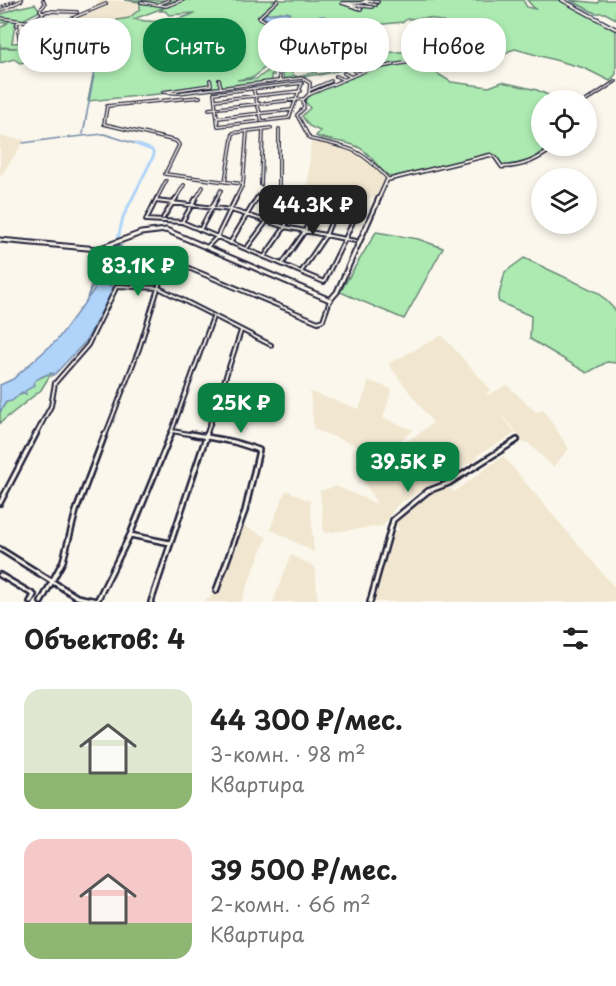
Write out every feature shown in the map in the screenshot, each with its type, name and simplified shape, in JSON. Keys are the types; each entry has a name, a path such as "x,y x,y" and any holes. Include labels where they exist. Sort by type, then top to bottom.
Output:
{"highway":[{"path":"562,0 616,29"}],"main road":[{"path":"0,11 22,0"}],"street":[{"path":"43,13 40,10 45,4 44,0"},
{"path":"147,3 156,0"},
{"path":"156,4 169,0"},
{"path":"142,1 166,6 183,0"},
{"path":"278,0 259,17 270,23 274,31 280,81"},
{"path":"344,0 346,6 372,7"},
{"path":"344,0 361,6"},
{"path":"361,6 366,2 378,2"},
{"path":"366,2 376,4"},
{"path":"74,18 106,4"},
{"path":"36,18 49,11 77,12"},
{"path":"0,18 18,21"},
{"path":"209,110 303,99 358,73 401,62"},
{"path":"344,73 351,78"},
{"path":"336,75 344,81"},
{"path":"210,80 211,85 163,92 167,94 304,78 310,83 309,95"},
{"path":"219,80 221,88"},
{"path":"310,90 331,81"},
{"path":"597,94 616,81"},
{"path":"301,82 301,91 295,100 296,106 288,118 219,126 215,93 253,88 301,82"},
{"path":"253,88 262,122"},
{"path":"215,99 301,91"},
{"path":"200,97 107,106 104,124 176,141 179,145 165,174 243,184"},
{"path":"303,99 304,107 296,116 309,138 354,148 368,158 388,180"},
{"path":"217,118 292,110"},
{"path":"225,182 233,133 271,128"},
{"path":"261,185 263,129"},
{"path":"279,129 279,188"},
{"path":"208,246 218,237 243,184 247,131"},
{"path":"388,180 489,155 495,156 502,167 526,164 543,156"},
{"path":"0,240 150,255 173,261 316,322 323,320 330,300 337,292 388,180"},
{"path":"165,181 146,220 163,219 182,222 324,282 360,206"},
{"path":"163,219 184,185"},
{"path":"182,222 203,187"},
{"path":"200,230 221,190"},
{"path":"230,243 249,216 259,195"},
{"path":"246,249 267,222 276,197"},
{"path":"264,257 285,227 295,200"},
{"path":"156,201 231,210 285,227 356,241"},
{"path":"282,264 305,231 315,204"},
{"path":"301,273 326,235 337,207"},
{"path":"98,249 159,229 171,231 330,300"},
{"path":"41,602 63,561 88,480 139,349 159,288 173,261"},
{"path":"0,503 51,406 51,394 55,383 88,345 117,286 159,288 272,345"},
{"path":"0,549 81,599 97,601 130,535 172,431 213,317"},
{"path":"151,602 241,331"},
{"path":"172,431 254,447 259,453 245,511 216,591"},
{"path":"370,602 393,520 428,491 449,483 517,440"},
{"path":"130,535 170,543"},
{"path":"0,575 34,595 30,602"}],"shaded area":[{"path":"102,0 140,2 142,5 135,14 128,18 75,18 98,6 94,5"},
{"path":"0,136 25,140 0,177"},
{"path":"311,140 352,149 368,159 385,179 381,198 360,197 359,200 307,193"},
{"path":"442,335 491,390 484,397 507,385 536,412 543,409 569,449 553,467 528,443 520,442 517,437 519,435 493,405 516,433 397,505 383,526 324,533 320,491 336,486 377,504 362,478 395,458 392,452 433,423 388,364"},
{"path":"369,381 392,389 383,418 414,430 380,455 314,429 310,392 359,409"},
{"path":"503,456 616,589 616,602 372,602 390,531 399,530 394,521 429,493 446,486 454,492"},
{"path":"286,490 310,501 314,552 270,529"},
{"path":"242,525 267,537 241,602 204,602 206,598 210,599 213,591 218,593"},
{"path":"291,555 315,567 318,602 273,602"}],"green space":[{"path":"124,0 523,0 527,7 535,9 527,0 559,0 616,31 616,74 610,81 584,68 515,49 506,54 506,18 401,18 401,22 389,24 389,18 292,18 281,12 267,14 264,11 258,18 260,72 254,77 237,80 256,79 266,72 272,72 272,81 170,93 171,90 169,93 88,101 94,72 131,72 131,18 129,18 140,9 140,2"},
{"path":"570,0 598,3 599,0 616,0 616,19 605,13 595,13"},
{"path":"35,4 39,9 38,12 26,18 18,18 12,43 18,43 18,62 14,59 0,63 0,48 17,48 0,47 0,28 9,22 0,23 0,15 16,8"},
{"path":"389,52 401,52 401,72 435,72 451,82 489,87 502,82 537,90 531,90 531,156 537,156 526,163 503,167 493,154 392,177 358,147 316,136 320,131 309,126 302,116 310,108 304,100 306,97 361,72 389,72"},
{"path":"283,72 292,72 298,77 315,72 318,74 284,81"},
{"path":"376,232 418,239 443,248 404,319 340,292"},
{"path":"524,258 599,293 616,311 616,363 607,362 587,373 530,339 531,316 499,302 498,299 505,272"},
{"path":"52,372 41,390 0,423 0,412 6,402 20,395 35,380"}],"water":[{"path":"286,12 290,13 286,17 293,18 263,17 266,14"},
{"path":"120,242 118,246 121,246 116,249 115,254 122,258 113,281 108,285 114,287 86,341 56,373 36,380 33,384 35,385 25,391 26,394 22,392 12,401 6,402 0,412 0,385 13,379 57,340 94,290 95,282 87,298 100,258 112,256 116,243"}],"waterway":[{"path":"566,0 616,27"},
{"path":"89,101 95,72"},
{"path":"83,134 89,102"},
{"path":"63,138 104,134 136,144"},
{"path":"23,143 60,138"},
{"path":"118,239 123,217 154,155 152,150 136,144"}],"railway":[{"path":"0,7 15,0"}]}
